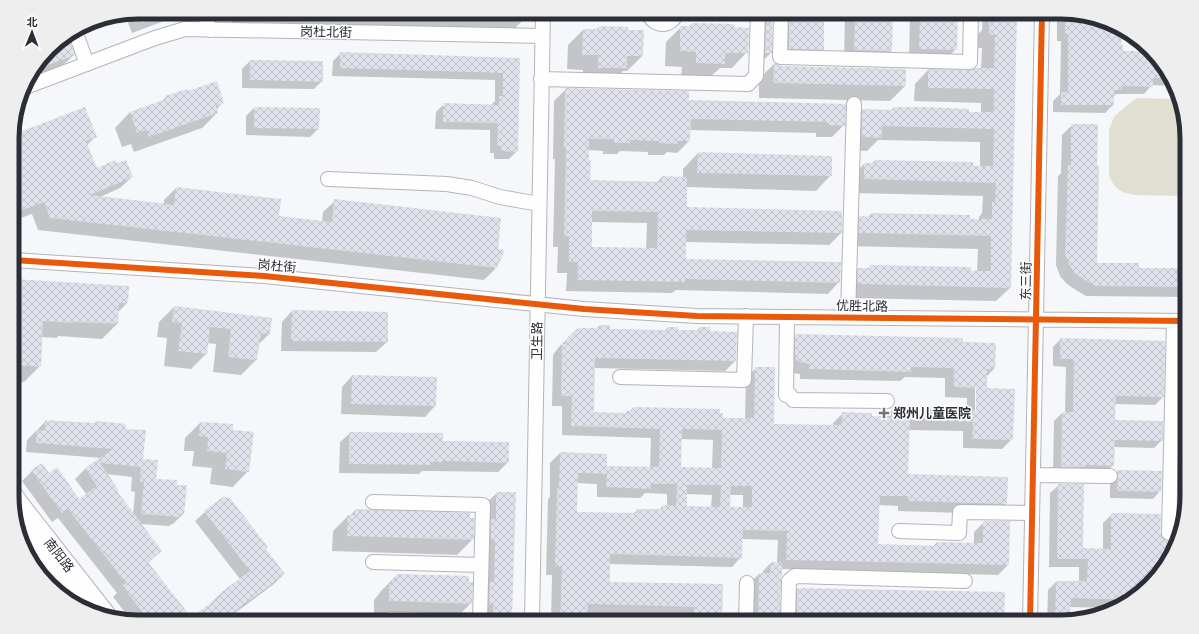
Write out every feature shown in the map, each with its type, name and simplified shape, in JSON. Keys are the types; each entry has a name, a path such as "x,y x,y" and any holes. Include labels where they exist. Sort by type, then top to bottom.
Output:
{"main road":[{"name":"南阳路","path":"20,505 102,609"},
{"name":"南阳路","path":"30,545 63,588"}],"street":[{"path":"206,19 210,30"},
{"name":"卫生路","path":"532,615 543,19"},
{"path":"652,19 654,22 664,24 669,23 674,19"},
{"path":"541,79 748,84 756,76 758,19"},
{"path":"781,19 780,57 970,62 971,19"},
{"name":"东三街","path":"1030,615 1042,19"},
{"name":"岗杜北街","path":"31,85 155,38 185,29 542,36"},
{"path":"77,36 87,64"},
{"path":"848,317 854,104"},
{"path":"328,179 447,184 472,188 500,197 539,204"},
{"name":"岗杜街","path":"19,260 264,276 538,305"},
{"name":"优胜北路","path":"538,305 584,310 697,316 1180,321"},
{"path":"620,376 744,380 746,316"},
{"path":"787,317 786,395 790,395 793,400 887,401"},
{"path":"1169,533 1180,321"},
{"path":"1033,475 1110,476"},
{"path":"373,502 483,505 480,615"},
{"path":"899,531 959,533 960,512 1032,514"},
{"path":"373,562 481,565"},
{"path":"788,615 788,581 795,576 965,581"},
{"path":"746,615 747,583"}],"shaded area":[{"path":"1137,98 1174,99 1178,115 1180,138 1180,196 1135,195 1125,193 1114,185 1109,176 1109,130 1114,117"}],"building":[{"path":"141,19 153,19 142,23"},
{"path":"766,19 772,19 772,53 765,53"},
{"path":"789,19 824,19 824,50 789,49"},
{"path":"855,19 893,19 892,51 854,50"},
{"path":"920,19 958,19 957,50 919,49"},
{"path":"996,19 1017,19 1011,288 857,283 858,268 870,268 870,265 971,267 971,271 991,271 991,236 859,233 859,216 871,217 871,213 970,215 970,219 992,219 992,202 995,202 996,183 864,179 864,163 874,163 874,160 973,162 973,166 993,166 994,129 882,126 882,138 862,137 862,109 893,110 893,107 924,107 969,109 969,112 994,112 994,89 928,88 928,69 970,70 976,68 994,68 995,35 989,35 989,22 996,22"},
{"path":"1065,19 1092,23 1114,31 1122,36 1121,45 1123,45 1123,51 1141,51 1164,78 1153,78 1153,87 1122,86 1122,90 1114,90 1114,105 1061,105 1061,92 1068,92 1068,34 1065,34"},
{"path":"692,23 734,24 734,27 749,28 748,53 725,53 725,64 696,63 696,52 680,51 680,26 692,26"},
{"path":"598,26 628,27 628,30 644,30 643,56 627,56 627,68 598,68 598,55 582,55 583,29 598,29"},
{"path":"70,41 75,55 43,67 60,49"},
{"path":"340,52 520,58 518,152 501,151 501,146 497,146 498,123 443,122 443,103 499,105 499,96 503,96 503,73 340,68"},
{"path":"250,60 323,61 323,82 250,80"},
{"path":"774,63 780,66 906,69 906,86 773,83"},
{"path":"217,81 224,103 216,106 218,113 149,137 146,130 137,133 130,112 166,99 165,96 187,89 188,91"},
{"path":"565,88 689,91 689,100 846,104 845,126 827,125 827,122 691,119 690,141 677,141 677,144 659,143 659,141 630,140 630,143 614,143 614,139 589,139 589,160 591,160 590,180 661,182 662,176 687,177 687,207 842,211 842,233 686,230 686,259 841,262 840,283 685,279 685,282 578,280 578,262 569,262 569,236 564,236 566,148 564,148","holes":["592,211 658,212 657,248 592,247"]},
{"path":"85,107 97,137 86,141 97,168 115,160 117,163 126,160 133,177 90,195 174,205 176,187 281,199 279,216 332,222 334,199 501,218 498,249 505,250 497,268 50,218 44,202 19,211 19,132"},
{"path":"254,107 320,108 319,129 254,128"},
{"path":"1071,124 1098,124 1097,166 1099,166 1097,263 1139,263 1139,268 1180,268 1180,287 1096,286 1076,274 1070,266 1065,254 1068,165 1071,165"},
{"path":"698,152 832,156 832,176 697,173"},
{"path":"19,279 129,286 128,303 119,303 118,324 43,321 41,367 19,365"},
{"path":"174,306 272,318 270,334 261,333 257,360 228,357 231,329 210,327 207,354 178,351 182,323 172,322"},
{"path":"292,310 388,312 388,342 291,341"},
{"path":"599,325 610,325 610,329 667,330 667,327 678,327 678,330 699,330 699,327 710,327 710,331 737,332 736,361 595,358 594,412 626,413 626,411 632,411 633,407 720,409 720,413 723,413 723,418 754,418 755,367 775,367 774,424 842,425 842,412 872,413 872,416 892,417 892,408 976,410 976,388 954,387 954,368 911,367 911,372 809,369 810,364 802,363 796,360 795,334 963,338 963,342 996,343 995,369 987,369 987,388 1015,389 1013,440 972,439 973,422 910,420 908,474 1008,477 1007,504 907,501 908,496 880,496 878,544 936,546 936,542 983,543 983,521 1010,521 1009,565 786,560 787,531 743,530 742,558 610,554 610,582 723,584 722,615 694,615 694,607 588,604 587,615 560,615 562,566 555,566 557,488 559,488 560,452 607,454 607,466 659,467 660,429 571,426 572,396 561,396 562,344 565,344 568,337 577,331 577,328 599,328","holes":["682,429 722,430 721,468 681,467","578,473 607,474 606,487 651,489 651,484 677,484 676,506 663,505 663,509 637,509 637,513 577,512","687,485 721,485 720,507 687,506","731,486 752,486 752,507 730,507"]},
{"path":"1060,338 1165,341 1164,397 1116,396 1115,420 1163,421 1163,441 1115,440 1114,466 1085,465 1085,467 1061,467 1062,412 1073,412 1074,359 1060,359"},
{"path":"352,375 437,377 436,406 351,404"},
{"path":"45,420 95,423 96,421 126,424 125,429 146,430 143,459 158,460 156,479 177,480 177,485 187,485 184,514 180,514 180,517 141,514 144,482 140,482 141,467 100,463 118,489 117,491 162,551 148,562 189,615 145,615 122,586 126,583 68,509 62,513 31,470 42,463 49,473 57,467 79,499 97,486 85,468 113,449 36,443 37,430 45,430"},
{"path":"200,422 233,424 233,430 254,432 249,472 225,469 227,453 207,451 208,437 199,436"},
{"path":"349,432 443,433 443,441 509,442 509,463 442,461 430,462 430,465 349,464"},
{"path":"1118,470 1162,471 1161,492 1117,491"},
{"path":"1058,484 1084,484 1083,548 1111,549 1111,513 1161,514 1160,533 1165,541 1171,542 1160,562 1139,585 1127,595 1120,600 1071,598 1070,615 1055,615 1056,581 1087,581 1088,559 1057,559"},
{"path":"496,492 516,492 512,615 493,613 493,604 489,604 490,582 494,582 495,540 491,540 491,519 496,519"},
{"path":"223,497 230,498 268,547 266,549 285,574 231,614 232,615 194,615 221,596 219,594 250,571 204,511"},
{"path":"1178,498 1180,498 1180,504 1178,516"},
{"path":"355,509 470,513 470,518 474,518 474,540 347,536 348,515 355,515"},
{"path":"771,562 782,562 782,577 780,581 780,615 758,615 759,573 770,573"},
{"path":"396,574 469,576 469,582 473,582 472,604 389,601 389,584 392,584 392,580 396,580"},
{"path":"797,588 1005,592 1004,615 797,613"}],"cycle path":[{"path":"1030,615 1042,19"},
{"path":"19,260 264,276 584,309 697,316 1180,321"}],"place":[{"name":"郑州儿童医院","path":"884,413"}]}
